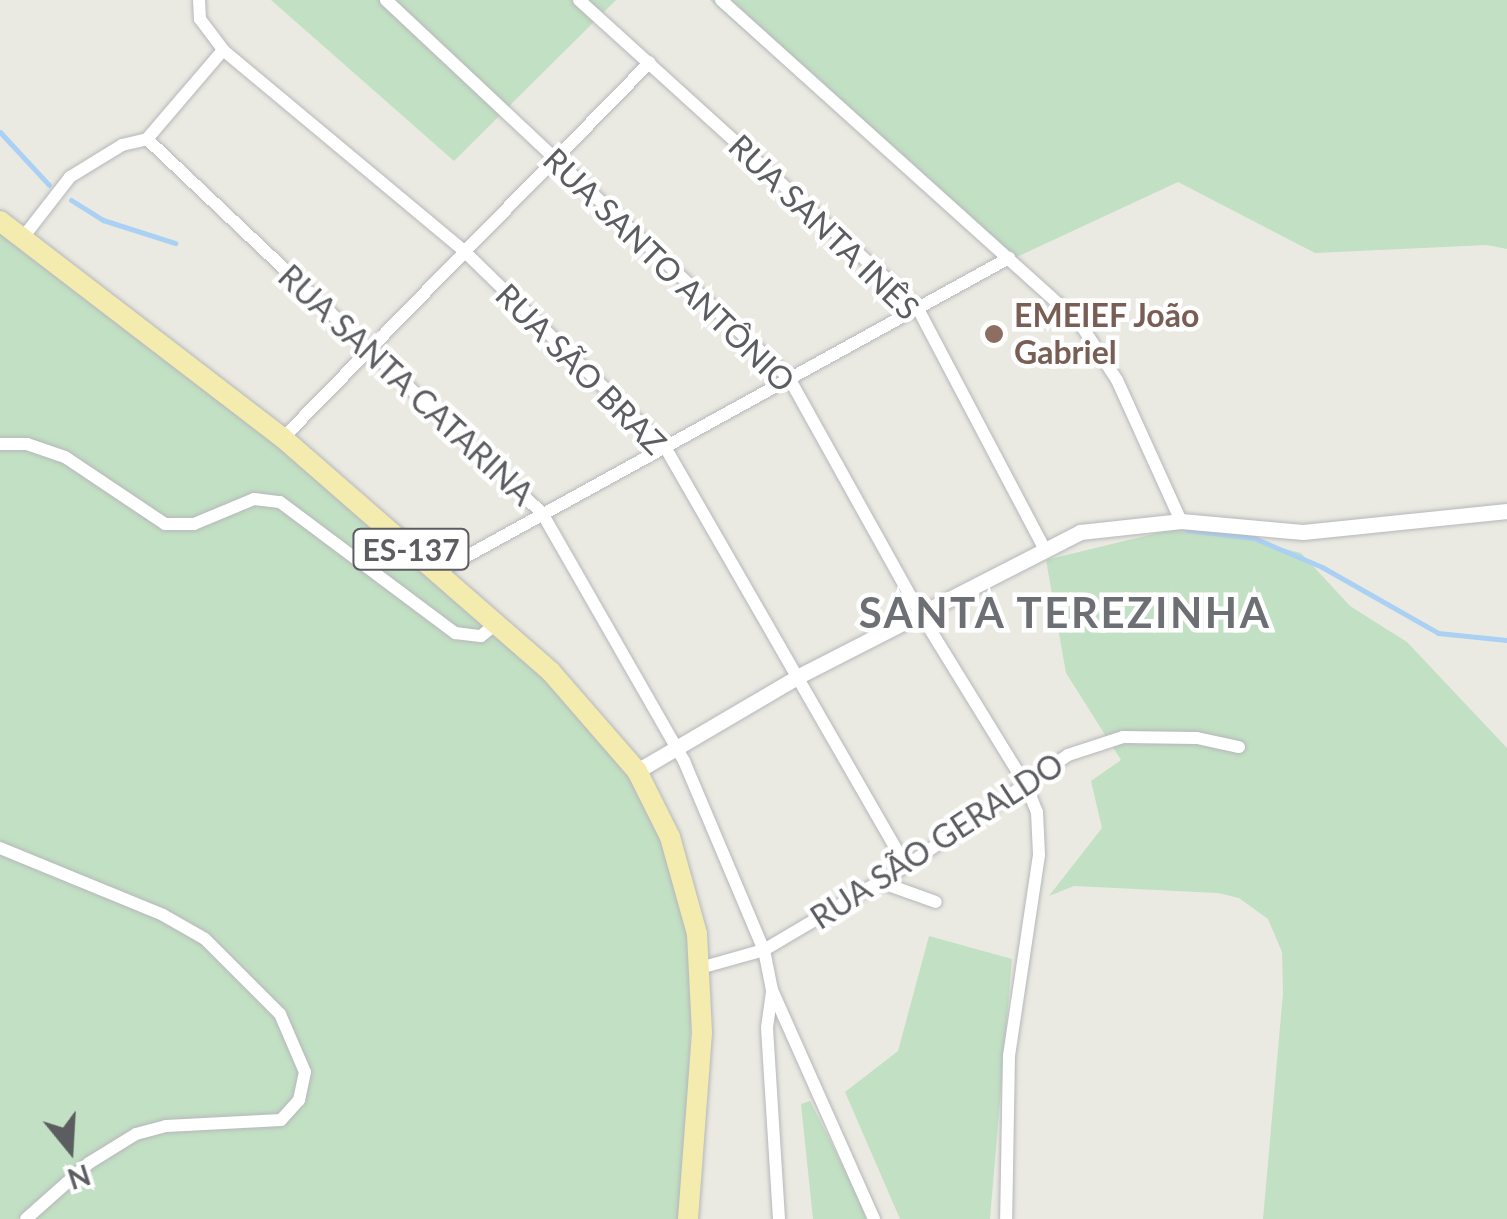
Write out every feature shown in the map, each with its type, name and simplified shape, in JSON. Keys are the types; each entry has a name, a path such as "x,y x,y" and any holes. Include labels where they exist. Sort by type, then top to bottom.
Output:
{"main road":[{"name":"ES-137","path":"0,221 284,438 497,624 593,716 636,771 682,872 700,968 702,1033 688,1219"}],"street":[{"path":"21,240 70,177 122,145 147,139 223,50 200,19 198,0"},
{"name":"RUA SANTO ANTÔNIO","path":"386,0 789,378 920,613 1026,785 1037,812 1039,855 1009,1055 1006,1219"},
{"name":"RUA SANTA INÊS","path":"579,0 917,307 1044,548"},
{"path":"721,0 1079,322 1102,354 1181,520"},
{"name":"RUA SÃO BRAZ","path":"223,50 464,251 664,447 906,866"},
{"path":"284,438 650,62"},
{"name":"RUA SANTA CATARINA","path":"147,139 542,513 676,745 764,950 772,990 874,1219"},
{"path":"438,572 1009,258"},
{"path":"0,444 27,444 65,458 165,524 194,524 254,498 280,502 454,633 482,636 497,624"},
{"path":"636,771 797,677 1044,548 1104,526 1181,520 1303,532 1507,511"},
{"name":"RUA SÃO GERALDO","path":"700,968 764,950 906,866 1068,755 1123,737 1198,738 1239,747"},
{"path":"0,848 163,915 217,948 280,1014 305,1072 299,1100 281,1120 195,1123 136,1134 89,1163 26,1219"},
{"path":"880,882 936,902"},
{"name":"RUA SANTA CATARINA","path":"772,990 768,1028 779,1219"}],"green space":[{"path":"271,0 616,0 454,161"},
{"path":"710,0 1507,0 1507,249 1487,245 1315,253 1178,182 1006,262"},
{"path":"0,209 437,577 591,722 622,762 658,829 682,901 693,976 682,1219 0,1219"},
{"path":"1190,525 1301,553 1350,606 1407,642 1507,748 1507,1219 1263,1219 1283,993 1282,952 1268,919 1239,898 1218,893 1074,886 1049,896 1102,828 1091,781 1121,760 1066,673 1046,560"},
{"path":"929,936 1012,959 990,1219 900,1219 845,1092 898,1051"},
{"path":"810,1101 870,1219 813,1219 801,1104"}],"waterway":[{"path":"0,132 49,185"},
{"path":"71,200 103,220 175,243"},
{"path":"1187,530 1254,538 1322,567 1438,633 1507,640"}],"place":[{"name":"EMEIEF João Gabriel","path":"994,334"}],"district":[{"name":"SANTA TEREZINHA","path":"1065,612"}]}
